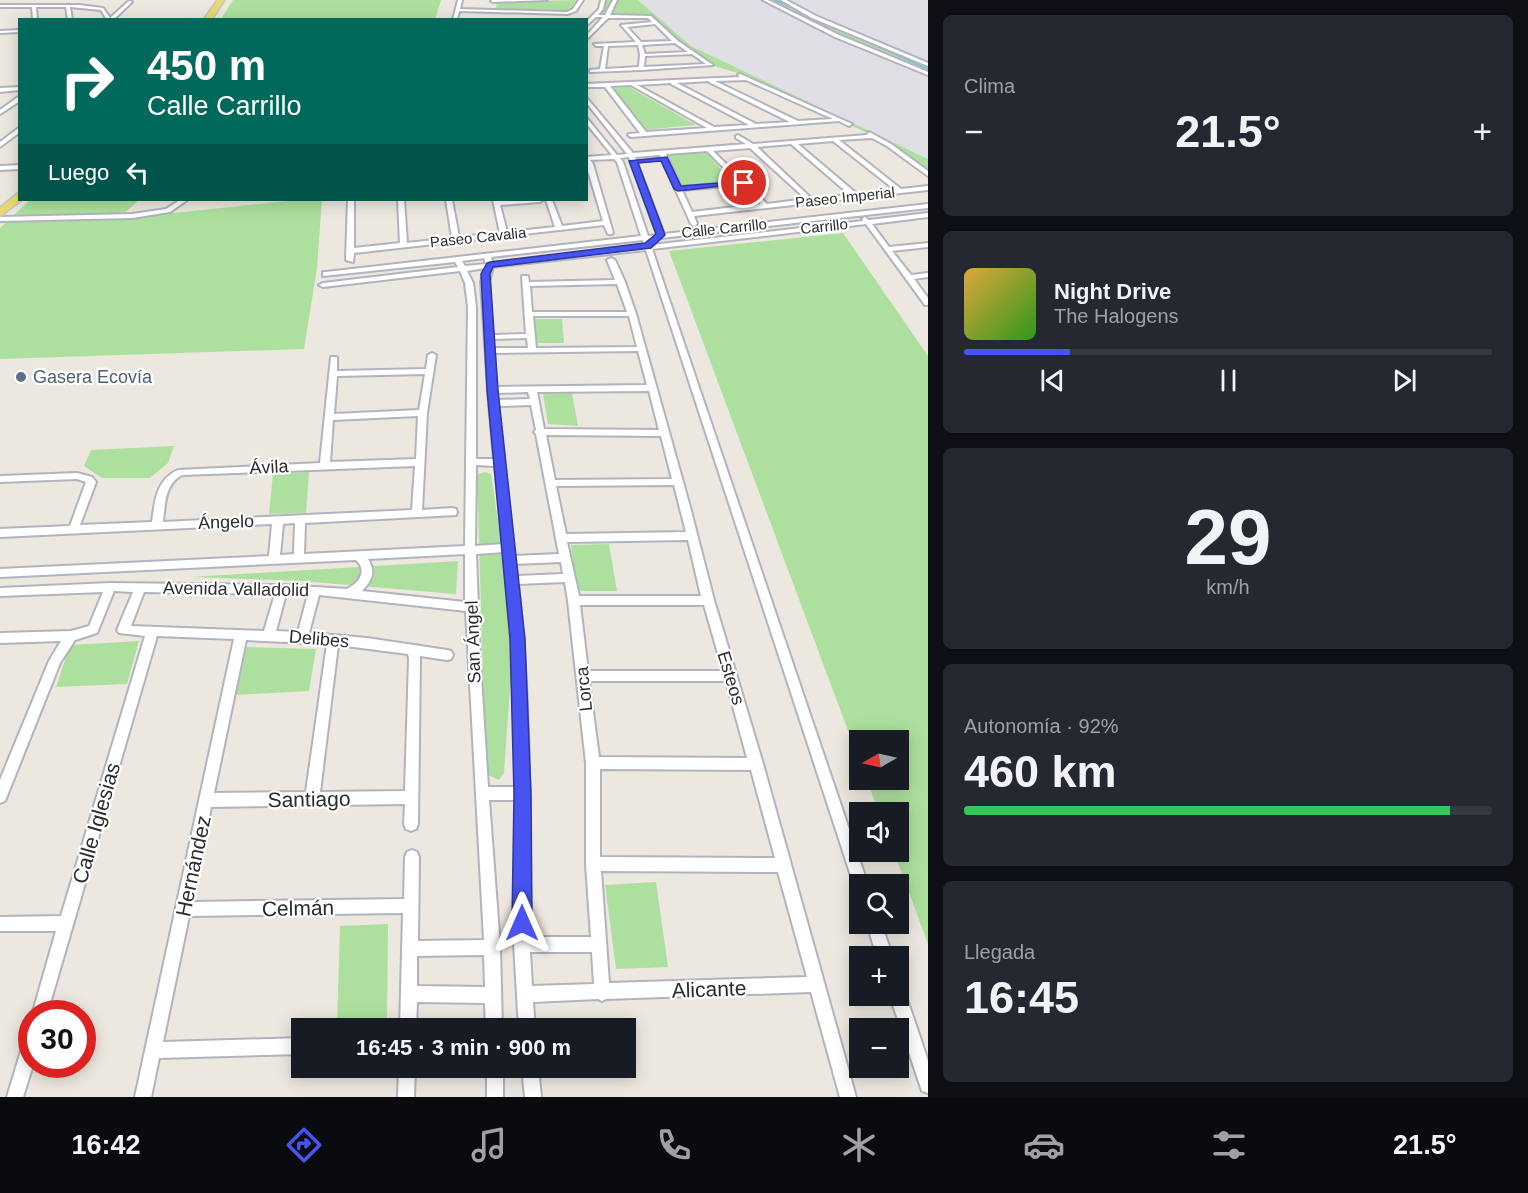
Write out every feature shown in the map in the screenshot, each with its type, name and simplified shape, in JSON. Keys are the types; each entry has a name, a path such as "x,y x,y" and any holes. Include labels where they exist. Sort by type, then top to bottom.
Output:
{"main road":[{"path":"208,18 221,0"},
{"path":"215,18 226,0"},
{"path":"0,204 18,190"},
{"path":"0,213 18,197"}],"street":[{"path":"455,18 460,0"},
{"path":"489,11 493,0 545,0"},
{"path":"524,12 524,18 532,14 568,12 575,10 580,0"},
{"path":"590,20 603,0"},
{"path":"588,37 604,19 615,0"},
{"path":"765,0 838,36 928,74"},
{"path":"783,0 849,34 928,65"},
{"path":"111,18 130,2"},
{"path":"0,6 96,7 106,12 108,18"},
{"path":"34,6 35,18"},
{"path":"68,6 70,18"},
{"path":"458,10 524,12 562,18"},
{"path":"590,20 641,15 649,17 676,42 711,65 592,71"},
{"path":"590,20 604,19"},
{"path":"641,69 643,55 641,43 623,26 656,23"},
{"path":"0,32 18,31"},
{"path":"838,36 849,34"},
{"path":"596,45 676,42"},
{"path":"602,71 606,45"},
{"path":"643,55 694,53"},
{"path":"736,73 849,124"},
{"path":"588,91 632,84 747,78"},
{"path":"708,80 797,123"},
{"path":"671,82 755,126"},
{"path":"632,84 714,129"},
{"path":"588,86 608,88 644,134"},
{"path":"0,90 18,88"},
{"path":"0,112 18,99"},
{"path":"588,101 632,158 661,235"},
{"path":"631,135 838,120"},
{"path":"588,122 618,159 857,874"},
{"path":"0,145 18,131"},
{"path":"864,131 928,174"},
{"path":"610,233 588,161 874,136"},
{"path":"738,137 751,145 812,201"},
{"path":"834,139 900,191"},
{"path":"792,142 856,196"},
{"path":"708,149 766,206"},
{"path":"663,155 694,224"},
{"path":"0,168 18,167"},
{"path":"678,189 744,183"},
{"name":"Paseo Imperial","path":"690,214 928,188"},
{"path":"0,219 132,216 166,212 182,201"},
{"path":"350,260 351,201"},
{"path":"401,201 404,245"},
{"path":"450,201 456,239"},
{"path":"496,201 504,234"},
{"path":"549,201 559,228"},
{"name":"Calle Carrillo","path":"326,274 488,260 646,241 661,235 928,206"},
{"path":"860,213 928,303"},
{"name":"Carrillo","path":"646,241 868,222 928,214"},
{"name":"Paseo Cavalia","path":"349,251 607,223"},
{"path":"888,249 928,245"},
{"path":"488,260 485,282 492,390 514,580 522,794 522,944 526,1018"},
{"name":"Esteos","path":"611,260 632,314 708,600 848,1097"},
{"name":"Calle Carrillo","path":"323,285 459,263"},
{"name":"San Ángel","path":"459,263 469,283 472,307 471,607 492,947 494,1018"},
{"path":"909,278 928,276"},
{"path":"531,350 526,280 621,282"},
{"path":"472,307 487,307"},
{"path":"528,314 632,314"},
{"path":"489,337 530,336"},
{"path":"489,351 641,349"},
{"path":"417,514 423,413 432,355"},
{"path":"325,464 334,359"},
{"path":"333,374 430,371"},
{"path":"492,390 652,388"},
{"name":"Lorca","path":"532,389 574,602 593,763 593,864 602,993"},
{"path":"494,403 534,402"},
{"path":"329,417 423,413"},
{"path":"539,432 663,433"},
{"name":"Ávila","path":"157,525 164,486 172,474 190,470 421,462"},
{"path":"473,462 500,463"},
{"path":"0,479 77,477 89,479 91,482 74,529"},
{"path":"551,483 678,482"},
{"name":"Ángelo","path":"0,533 452,512"},
{"path":"299,558 300,519"},
{"path":"274,559 278,520"},
{"path":"563,537 692,536"},
{"name":"Avenida Valladolid","path":"0,573 470,550 566,558"},
{"path":"349,593 362,586 368,575 367,563 358,555"},
{"path":"514,580 569,578"},
{"path":"0,638 70,636 93,630 110,587"},
{"name":"Avenida Valladolid","path":"0,592 110,587 315,590 471,607"},
{"name":"Delibes","path":"140,588 123,630 302,637 447,655"},
{"path":"269,635 282,589"},
{"path":"302,637 315,590"},
{"path":"574,602 708,600"},
{"name":"Calle Iglesias","path":"43,1000 152,632"},
{"name":"Hernández","path":"143,1097 241,634"},
{"path":"0,796 55,661 70,636"},
{"path":"312,798 333,640"},
{"path":"411,824 415,659 412,649"},
{"path":"582,676 730,676"},
{"path":"593,763 756,764"},
{"path":"481,793 522,794"},
{"name":"Santiago","path":"207,800 411,797"},
{"path":"408,1018 412,857"},
{"path":"593,864 784,865"},
{"name":"Celmán","path":"184,909 411,906"},
{"path":"0,924 66,923"},
{"path":"522,944 598,945"},
{"path":"410,949 492,947"},
{"name":"Alicante","path":"524,994 817,984"},
{"path":"409,994 494,995"},
{"path":"901,1006 928,1085"},
{"path":"154,1050 291,1046"},
{"path":"15,1097 21,1078"},
{"path":"406,1097 407,1078"},
{"path":"495,1078 495,1097"},
{"path":"531,1078 532,1097"}],"shaded area":[{"path":"638,0 928,0 928,159 691,46"}],"green space":[{"path":"233,0 441,0 435,18 222,18"},
{"path":"576,0 570,10 496,9 497,2"},
{"path":"603,0 638,0 691,46 928,159 928,174 874,136 737,73 711,65 676,42 649,17 595,16"},
{"path":"765,0 783,0 928,65 928,74 865,48"},
{"path":"629,87 696,125 642,130 612,88"},
{"path":"705,151 732,182 681,187 665,154"},
{"path":"29,201 138,201 118,219 288,201 322,201 317,268 304,349 0,359 0,228"},
{"path":"843,233 928,356 928,944 909,893 909,874 902,874 898,862 909,862 909,802 875,802 871,790 909,790 909,730 849,730 849,733 669,251"},
{"path":"535,319 562,319 564,343 537,343"},
{"path":"572,393 578,426 548,424 543,394"},
{"path":"174,446 168,463 150,478 102,478 84,466 91,450"},
{"path":"309,472 306,513 269,514 273,474"},
{"path":"485,472 491,474 514,631 504,773 499,780 486,774 477,474"},
{"path":"609,544 617,591 576,591 571,545"},
{"path":"458,561 456,594 301,581 191,577"},
{"path":"139,641 127,684 56,687 70,645"},
{"path":"243,647 316,649 309,691 233,695"},
{"path":"656,882 668,967 616,969 605,885"},
{"path":"388,924 387,1018 337,1018 340,926"}],"waterway":[{"path":"775,0 928,69"}],"place":[{"name":"Gasera Ecovía","path":"21,377"}],"route":[{"path":"522,923 522,794 518,639 514,580 492,390 486,274 490,265 648,246 661,235 633,161 664,158 678,189 744,183"}]}
